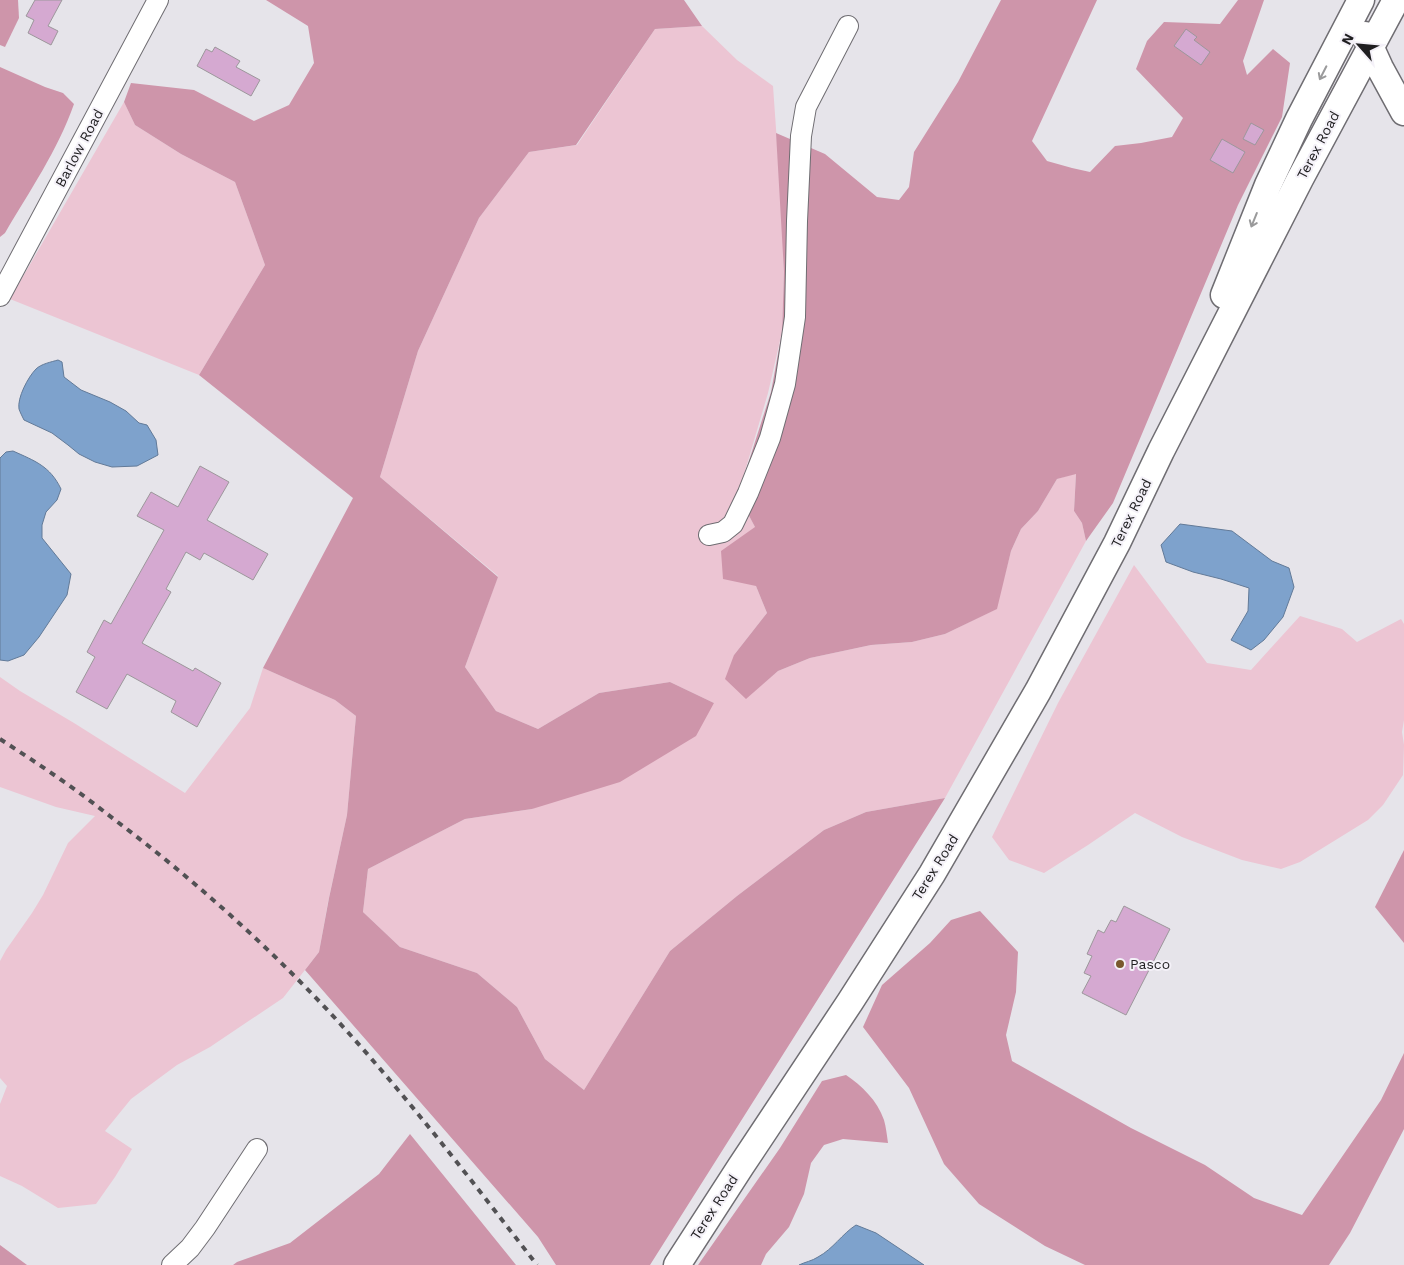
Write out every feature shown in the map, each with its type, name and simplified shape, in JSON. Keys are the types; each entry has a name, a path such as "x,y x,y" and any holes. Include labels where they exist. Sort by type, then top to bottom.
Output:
{"main road":[{"name":"Terex Road","path":"677,1265 850,1002 940,859 1038,691 1117,543 1161,451 1300,179 1396,0"},
{"name":"Terex Road","path":"1161,451 1268,185 1354,5"},
{"path":"1354,5 1380,68 1404,112"}],"street":[{"name":"Barlow Road","path":"0,296 158,0"},
{"path":"708,535 723,532 732,524 748,493 770,438 784,384 794,316 801,136 806,107 848,26"},
{"path":"172,1265 190,1248 205,1228 257,1149"}],"shaded area":[{"path":"0,0 18,0 19,18 5,47 0,45"},
{"path":"266,0 684,0 702,26 655,29 576,145 529,152 479,218 418,351 380,477 498,577 465,667 496,711 538,729 599,693 670,682 714,703 696,736 620,782 532,809 465,819 368,869 363,912 400,947 477,973 517,1007 545,1059 584,1090 670,951 737,896 824,830 866,812 945,798 650,1265 556,1265 538,1237 305,970 319,952 347,815 356,716 335,700 263,668 353,498 199,375 265,265 235,182 181,154 135,125 124,102 131,83 194,90 254,121 289,105 314,63 308,26"},
{"path":"1001,0 1097,0 1032,141 1047,161 1090,172 1115,146 1172,137 1183,118 1136,69 1147,41 1164,22 1220,24 1238,0 1264,0 1243,61 1247,75 1273,49 1290,63 1282,117 1238,205 1113,503 1086,541 1082,523 1074,511 1076,474 1057,479 1038,511 1021,529 1011,551 997,609 945,634 912,642 871,645 810,658 778,671 746,699 725,679 734,655 767,613 756,586 723,579 721,551 755,527 738,495 771,392 782,332 784,272 776,133 825,154 877,197 899,200 909,187 914,152 958,82"},
{"path":"702,26 737,60 773,86 782,214 784,272 782,332 768,393 738,495 755,527 756,586 767,613 734,655 746,698 778,671 810,658 871,645 912,642 945,634 996,609 1011,551 1021,529 1038,511 1057,479 1076,473 1074,511 1082,523 1086,541 945,798 866,812 824,830 737,896 670,951 584,1090 545,1059 517,1007 477,973 400,947 363,912 368,869 465,819 532,809 714,703 670,682 599,693 538,729 496,711 465,667 498,576 380,477 418,351 479,218 529,152 577,145 655,29"},
{"path":"0,67 63,93 74,104 60,138 5,233 0,237"},
{"path":"124,102 135,125 181,154 235,182 265,265 199,375 10,299"},
{"path":"1134,565 1207,663 1251,670 1300,616 1342,629 1357,642 1401,619 1404,624 1403,775 1383,805 1368,820 1300,862 1281,869 1242,860 1182,837 1135,813 1044,873 1009,860 992,837 1058,703"},
{"path":"263,668 335,700 356,716 347,815 319,952 283,998 210,1047 177,1065 131,1099 105,1131 132,1149 115,1177 96,1204 58,1208 22,1186 0,1176 0,1104 7,1086 0,1078 0,961 43,895 68,843 95,816 56,807 0,787 0,677 185,793 250,708"},
{"path":"1404,850 1404,943 1375,907"},
{"path":"980,911 1018,952 1016,992 1006,1035 1012,1061 1131,1128 1205,1165 1254,1198 1302,1215 1381,1100 1404,1053 1404,1129 1350,1233 1329,1265 1085,1265 1045,1246 979,1204 944,1164 909,1088 863,1027 882,985 930,943 951,920"},
{"path":"846,1075 863,1089 877,1106 884,1120 888,1143 843,1139 824,1145 811,1163 804,1194 789,1227 766,1254 761,1265 698,1265 780,1148 822,1081"},
{"path":"410,1134 516,1265 233,1265 290,1243 379,1174"},
{"path":"0,1245 27,1265 0,1265"}],"water":[{"path":"58,360 62,362 64,377 81,390 110,402 126,411 139,423 147,425 156,440 158,455 137,466 112,467 95,462 79,454 52,433 24,420 19,404 21,394 27,382 38,367"},
{"path":"13,451 41,465 57,481 61,489 57,500 46,512 42,525 42,538 71,574 67,595 39,637 24,655 8,661 0,660 0,458 6,452"},
{"path":"1180,524 1232,531 1272,561 1289,568 1294,587 1283,617 1264,640 1251,650 1231,640 1248,611 1249,588 1166,562 1161,545"},
{"path":"856,1225 876,1233 924,1265 799,1265 823,1254"}],"building":[{"path":"35,0 62,0 48,26 58,31 51,45 28,33 34,20 26,16"},
{"path":"1186,29 1197,37 1194,40 1210,52 1201,65 1174,46"},
{"path":"215,47 240,61 236,67 260,80 251,96 197,66 206,49 212,52"},
{"path":"1251,123 1264,130 1255,145 1243,139"},
{"path":"1222,139 1245,152 1233,173 1210,160"},
{"path":"200,466 229,482 207,520 268,554 253,580 204,553 200,560 186,552 166,589 171,592 142,643 193,671 195,668 221,683 197,727 171,712 176,701 127,674 107,709 76,692 95,657 87,652 104,620 111,624 164,530 137,516 151,492 178,507"},
{"name":"Pasco","path":"1124,906 1170,929 1126,1015 1082,993 1091,976 1084,973 1092,956 1087,954 1098,930 1104,933 1111,920 1116,922"}],"railway":[{"path":"0,739 74,789 146,844 206,893 264,946 319,1001 395,1086 537,1265"}],"place":[{"name":"Pasco","path":"1120,964"}]}
